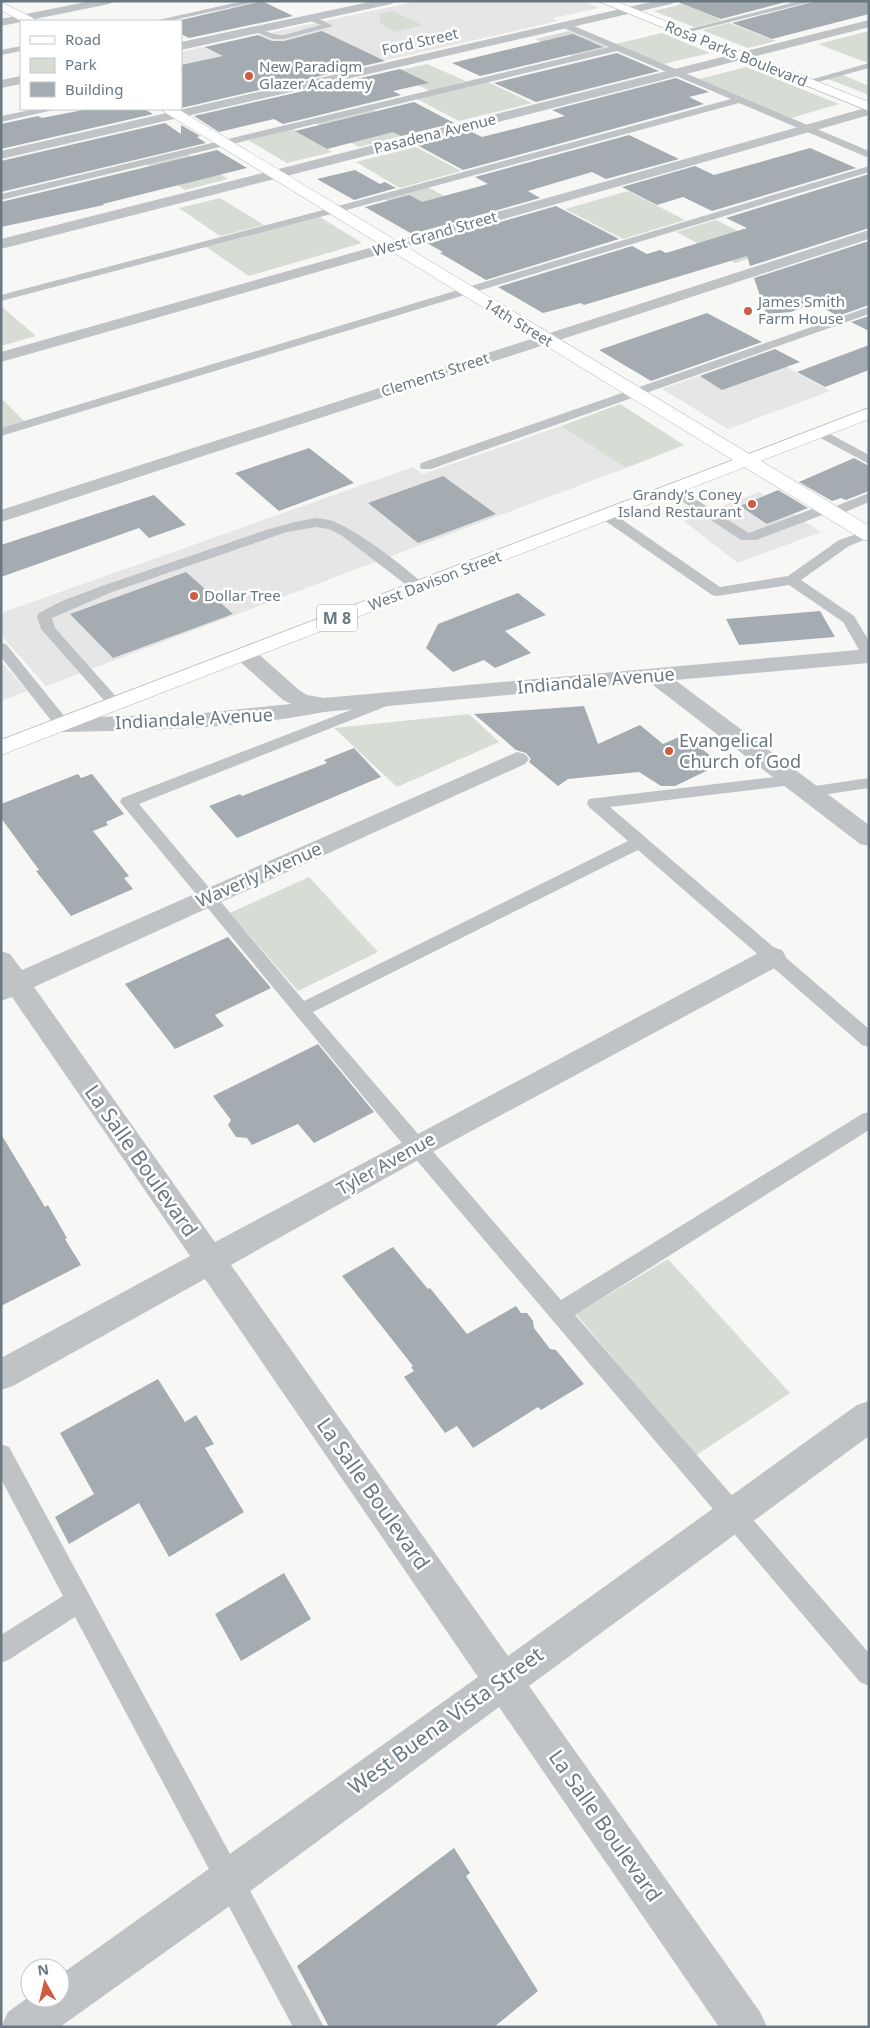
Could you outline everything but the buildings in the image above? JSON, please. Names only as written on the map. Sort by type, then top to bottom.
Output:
[{"type":"main road","name":"Rosa Parks Boulevard","points":[[604,1],[869,107]]},
{"type":"main road","points":[[1,5],[26,20]]},
{"type":"main road","name":"14th Street","points":[[173,112],[868,535]]},
{"type":"main road","name":"West Davison Street","points":[[1,748],[868,414]]},
{"type":"street","points":[[26,20],[109,1]]},
{"type":"street","points":[[182,46],[391,1]]},
{"type":"street","name":"Ford Street","points":[[182,110],[671,1]]},
{"type":"street","points":[[1,23],[20,21]]},
{"type":"street","name":"Pasadena Avenue","points":[[1,244],[744,57],[754,52],[869,23]]},
{"type":"street","points":[[1,84],[20,80]]},
{"type":"street","name":"Ford Street","points":[[1,156],[173,112]]},
{"type":"street","name":"West Grand Street","points":[[1,357],[869,112]]},
{"type":"street","name":"Clements Street","points":[[1,516],[869,234]]},
{"type":"street","name":"Indiandale Avenue","points":[[245,654],[291,695],[300,700],[324,706]]},
{"type":"street","name":"Indiandale Avenue","points":[[63,724],[177,722],[286,714],[324,706],[392,699],[869,656]]},
{"type":"street","points":[[655,676],[869,838]]},
{"type":"street","name":"Waverly Avenue","points":[[7,978],[207,898],[517,759]]},
{"type":"street","name":"Tyler Avenue","points":[[1,1375],[417,1147],[773,957]]},
{"type":"street","name":"La Salle Boulevard","points":[[7,978],[211,1261],[745,2027]]},
{"type":"street","name":"West Buena Vista Street","points":[[23,2027],[230,1880],[869,1416]]},
{"type":"lane","points":[[163,20],[256,1]]},
{"type":"lane","points":[[681,32],[810,1]]},
{"type":"lane","points":[[255,30],[276,38],[329,26],[311,18]]},
{"type":"lane","points":[[564,25],[869,155]]},
{"type":"lane","points":[[1,196],[617,48]]},
{"type":"lane","points":[[1,53],[20,49]]},
{"type":"lane","points":[[807,82],[869,65]]},
{"type":"lane","points":[[1,298],[335,210],[738,100]]},
{"type":"lane","points":[[1,119],[42,110]]},
{"type":"lane","points":[[1,432],[869,169]]},
{"type":"lane","points":[[426,466],[869,310]]},
{"type":"lane","points":[[819,432],[869,460]]},
{"type":"lane","points":[[673,489],[746,537],[751,537],[869,497]]},
{"type":"lane","points":[[606,515],[717,592],[792,580],[844,543],[868,535]]},
{"type":"lane","points":[[115,704],[48,629],[44,616],[60,607],[150,573],[276,532],[304,524],[324,522],[336,528],[418,587]]},
{"type":"lane","points":[[792,580],[849,619],[869,656]]},
{"type":"lane","points":[[1,647],[63,724]]},
{"type":"lane","points":[[392,699],[128,802],[417,1147],[869,1673]]},
{"type":"lane","points":[[869,783],[800,786],[594,803],[869,1040]]},
{"type":"lane","points":[[301,1010],[640,842]]},
{"type":"lane","points":[[559,1313],[869,1120]]},
{"type":"lane","points":[[1,1455],[308,2027]]},
{"type":"lane","points":[[1,1650],[79,1600]]},
{"type":"shaded area","name":"New Paradigm Glazer Academy","points":[[418,1],[583,1],[599,8],[553,18],[558,21],[189,105],[182,102],[182,52]]},
{"type":"shaded area","points":[[762,353],[830,391],[728,429],[662,389]]},
{"type":"shaded area","points":[[561,426],[626,468],[46,686],[1,635],[1,613],[413,467],[423,474]]},
{"type":"shaded area","points":[[759,492],[821,532],[738,563],[684,521]]},
{"type":"shaded area","points":[[1,661],[27,691],[1,701]]},
{"type":"green space","points":[[682,4],[722,20],[694,27],[654,11]]},
{"type":"green space","points":[[393,11],[422,25],[395,32],[380,23],[379,14]]},
{"type":"green space","points":[[729,23],[776,41],[748,48],[702,30]]},
{"type":"green space","points":[[569,31],[608,47],[573,56],[535,39]]},
{"type":"green space","points":[[869,31],[868,63],[818,44]]},
{"type":"green space","points":[[662,33],[710,53],[663,64],[616,44]]},
{"type":"green space","points":[[427,64],[466,81],[430,91],[392,72]]},
{"type":"green space","points":[[746,67],[839,104],[791,118],[699,79]]},
{"type":"green space","points":[[843,75],[869,86],[869,95],[828,79]]},
{"type":"green space","points":[[486,81],[532,103],[459,121],[415,98]]},
{"type":"green space","points":[[371,109],[416,132],[359,147],[315,123]]},
{"type":"green space","points":[[293,129],[332,152],[287,163],[248,140]]},
{"type":"green space","points":[[416,147],[461,171],[400,188],[356,162]]},
{"type":"green space","points":[[186,153],[228,179],[185,190],[144,163]]},
{"type":"green space","points":[[428,187],[475,213],[428,226],[384,199]]},
{"type":"green space","points":[[628,191],[685,220],[623,239],[565,209]]},
{"type":"green space","points":[[220,198],[264,225],[220,236],[179,208]]},
{"type":"green space","points":[[320,217],[362,243],[249,276],[206,247]]},
{"type":"green space","points":[[716,220],[775,250],[735,263],[676,232]]},
{"type":"green space","points":[[1,306],[36,336],[1,346]]},
{"type":"green space","points":[[1,398],[24,421],[1,428]]},
{"type":"green space","points":[[620,404],[684,445],[626,468],[561,426]]},
{"type":"green space","points":[[469,714],[499,742],[397,787],[334,728]]},
{"type":"green space","points":[[309,877],[378,952],[298,991],[230,913]]},
{"type":"green space","points":[[668,1259],[790,1393],[695,1456],[576,1314]]},
{"type":"place","name":"New Paradigm Glazer Academy","points":[[249,76]]},
{"type":"place","name":"James Smith Farm House","points":[[748,311]]},
{"type":"place","name":"Grandy's Coney Island Restaurant","points":[[752,504]]},
{"type":"place","name":"Dollar Tree","points":[[194,596]]},
{"type":"place","name":"Evangelical Church of God","points":[[669,751]]}]
